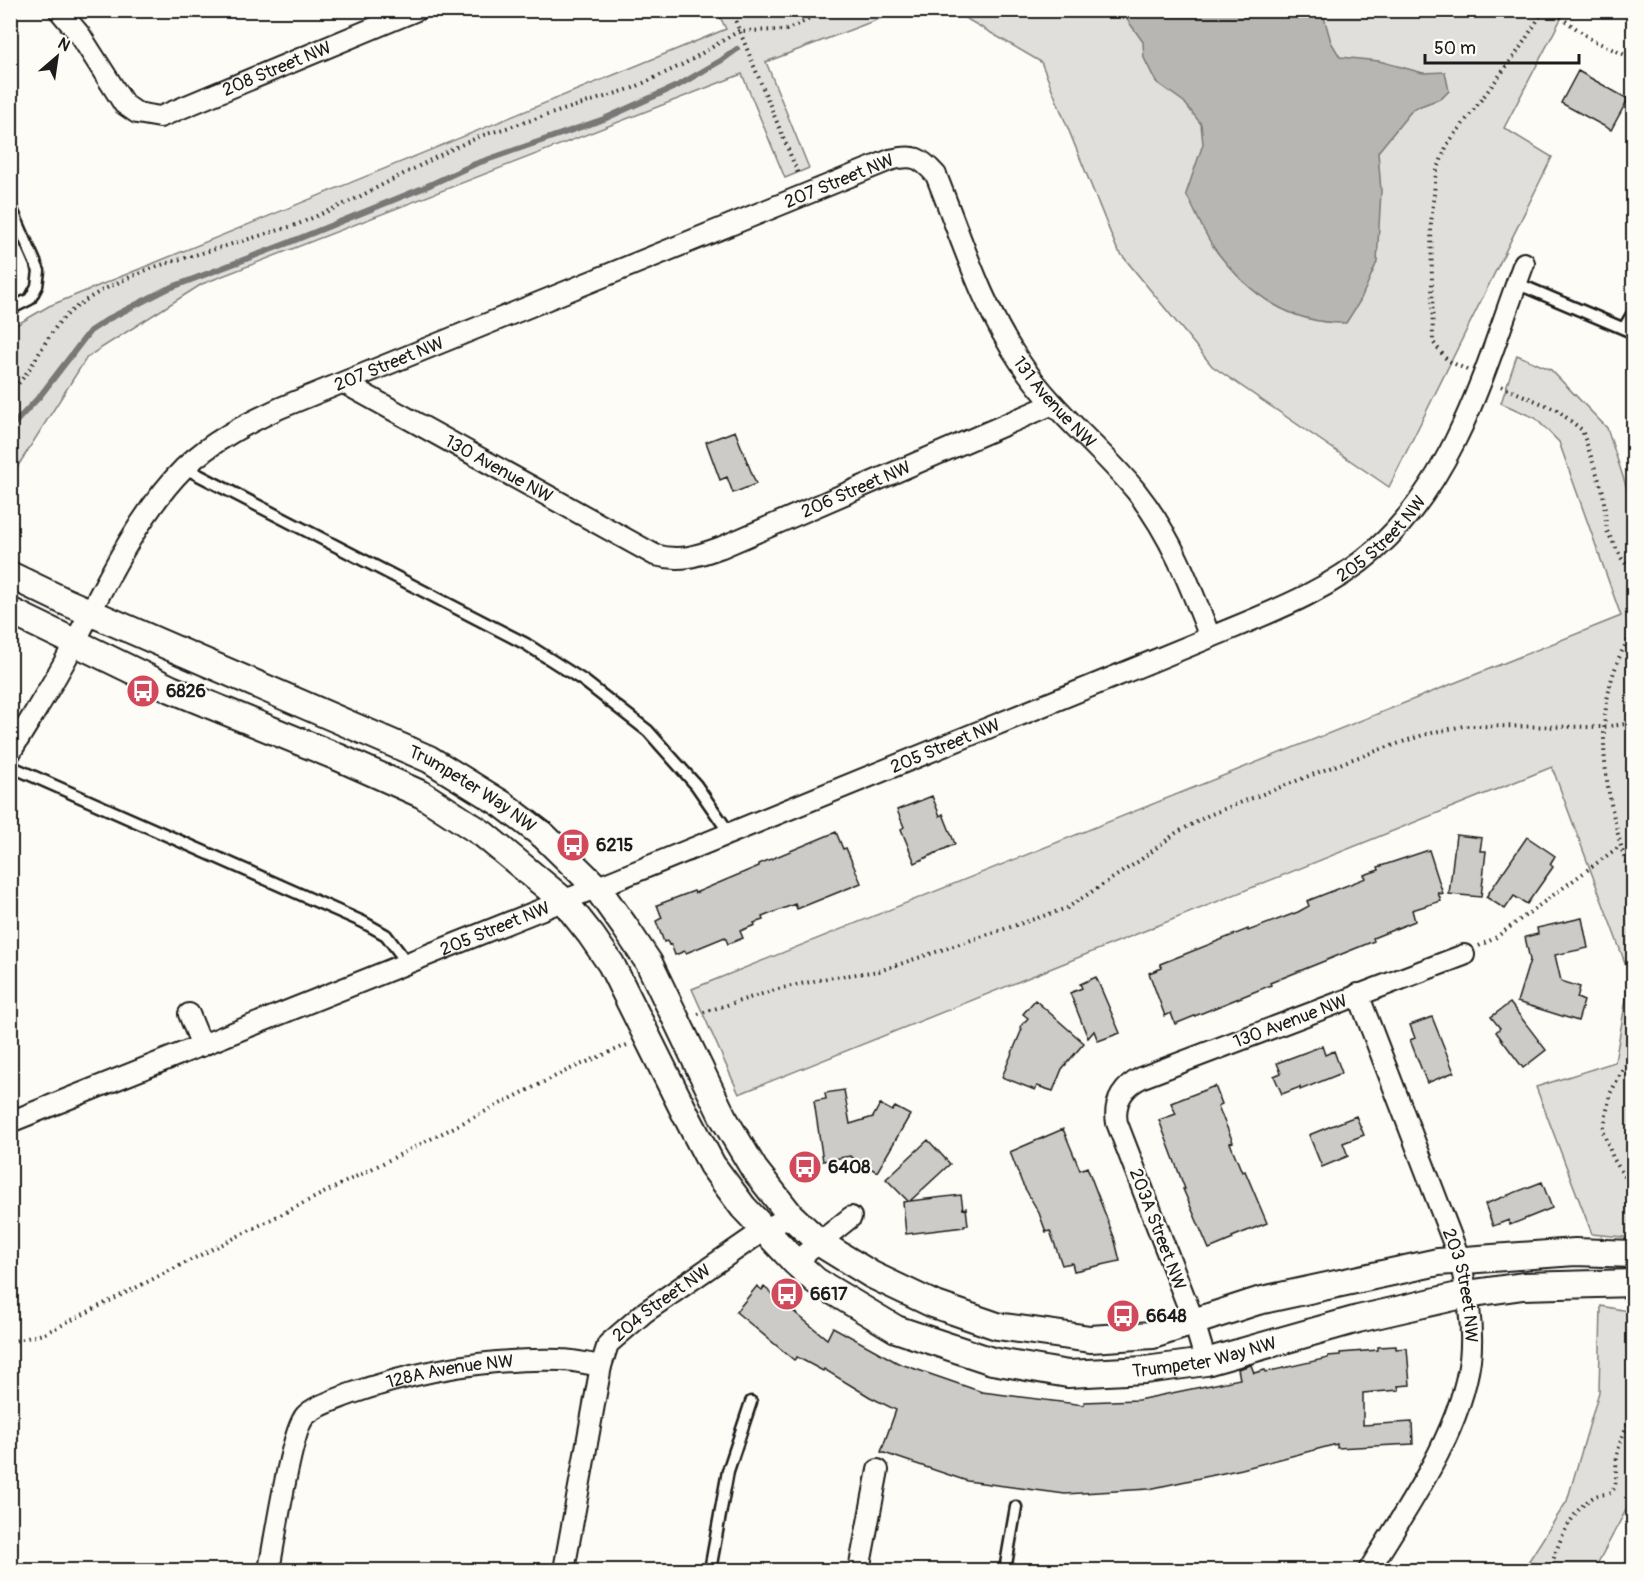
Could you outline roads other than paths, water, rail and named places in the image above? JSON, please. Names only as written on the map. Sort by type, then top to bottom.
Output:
[{"type":"street","name":"208 Street NW","points":[[59,10],[80,35],[124,104],[137,113],[160,117],[417,10]]},
{"type":"street","name":"207 Street NW","points":[[10,753],[75,644],[90,612],[144,519],[164,489],[214,443],[280,408],[890,160],[914,157]]},
{"type":"street","name":"131 Avenue NW","points":[[914,157],[924,162],[936,175],[994,318],[1007,342],[1035,384],[1117,470],[1150,512],[1178,556],[1210,637]]},
{"type":"street","name":"205 Street NW","points":[[10,1122],[730,834],[1302,599],[1325,587],[1349,571],[1397,529],[1435,479],[1452,447],[1481,377],[1524,263]]},
{"type":"street","name":"130 Avenue NW","points":[[344,383],[655,555]]},
{"type":"street","name":"206 Street NW","points":[[655,555],[669,559],[685,559],[722,547],[1053,404]]},
{"type":"street","name":"Trumpeter Way NW","points":[[10,575],[437,764],[502,804],[544,836],[597,888],[649,963],[723,1117],[754,1169],[791,1216],[820,1243],[872,1275],[933,1304],[997,1326],[1090,1340],[1153,1335],[1258,1301],[1460,1260],[1575,1252],[1634,1254]]},
{"type":"street","name":"Trumpeter Way NW","points":[[10,611],[171,689],[340,758],[423,795],[483,834],[564,901],[591,935],[611,964],[712,1165],[742,1207],[816,1281],[896,1329],[992,1361],[1068,1374],[1145,1370],[1206,1362],[1359,1319],[1467,1294],[1522,1286],[1634,1283]]},
{"type":"street","name":"130 Avenue NW","points":[[1120,1096],[1133,1082],[1143,1077],[1464,955]]},
{"type":"street","name":"203 Street NW","points":[[1358,994],[1460,1260],[1471,1331],[1470,1361],[1452,1424],[1431,1469],[1369,1570]]},
{"type":"street","points":[[189,1014],[202,1046]]},
{"type":"street","name":"203A Street NW","points":[[1120,1096],[1116,1105],[1117,1123],[1194,1322],[1206,1362]]},
{"type":"street","name":"204 Street NW","points":[[564,1570],[601,1366],[608,1344],[645,1312],[764,1230],[791,1216]]},
{"type":"street","points":[[795,1262],[851,1217]]},
{"type":"street","name":"128A Avenue NW","points":[[269,1570],[293,1448],[305,1416],[325,1404],[361,1391],[458,1366],[562,1360],[601,1366]]},
{"type":"street","points":[[860,1570],[878,1470]]},
{"type":"lane","points":[[10,205],[39,271],[37,286],[30,299],[10,309]]},
{"type":"lane","points":[[1516,283],[1629,331],[1634,311]]},
{"type":"lane","points":[[185,468],[526,644],[584,681],[648,731],[696,785],[730,834]]},
{"type":"lane","points":[[10,766],[363,922],[386,935],[408,964]]},
{"type":"lane","points":[[711,1570],[728,1471],[751,1402]]},
{"type":"lane","points":[[1005,1570],[1016,1507]]},
{"type":"waterway","points":[[10,428],[40,396],[90,331],[110,318],[167,289],[288,243],[423,188],[475,164],[604,119],[679,85],[737,49]]},
{"type":"place","name":"6826","points":[[143,691]]},
{"type":"place","name":"6215","points":[[573,845]]},
{"type":"place","name":"6408","points":[[805,1167]]},
{"type":"place","name":"6617","points":[[787,1294]]},
{"type":"place","name":"6648","points":[[1123,1316]]}]
